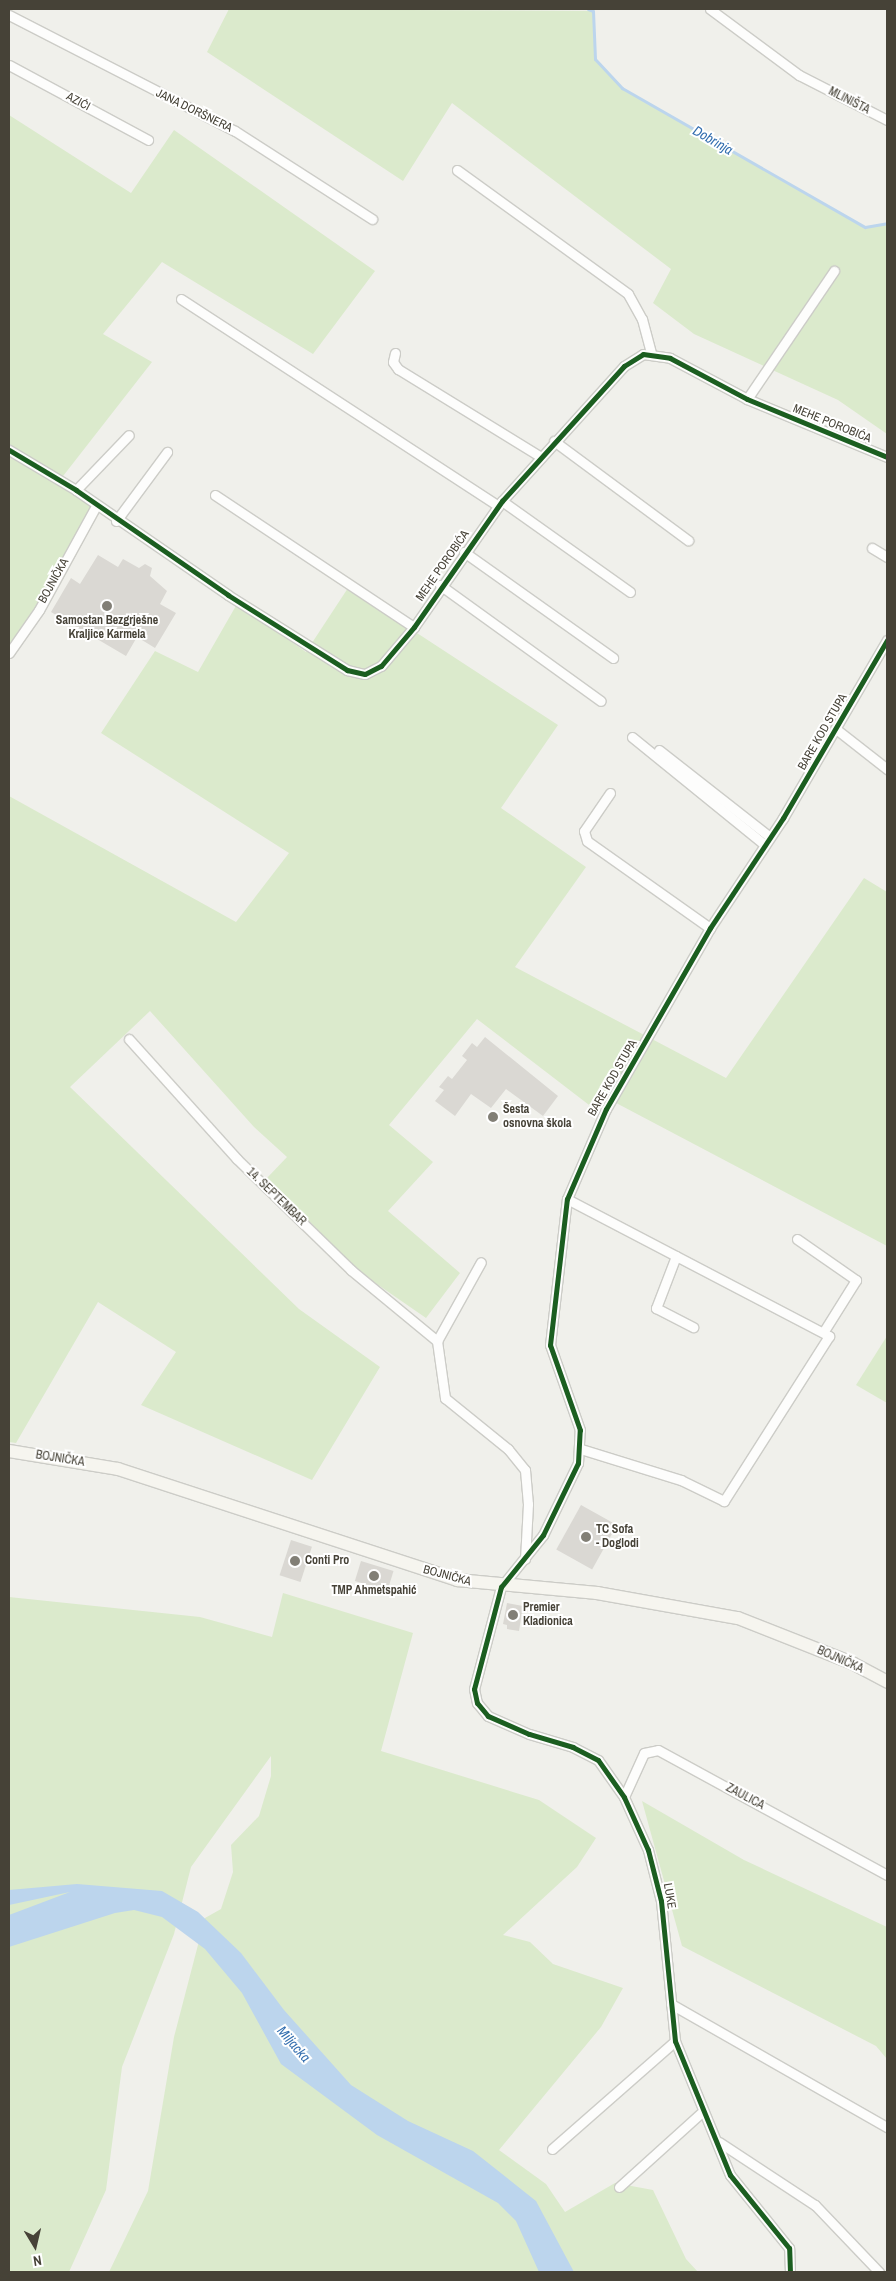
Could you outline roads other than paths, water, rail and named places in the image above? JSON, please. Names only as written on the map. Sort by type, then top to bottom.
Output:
[{"type":"main road","name":"BOJNIČKA","points":[[9,1451],[118,1469],[448,1578],[501,1587],[597,1593],[738,1618],[852,1663],[887,1682]]},
{"type":"street","name":"MLINIŠTA","points":[[710,9],[810,81],[887,120]]},
{"type":"street","name":"JANA DORŠNERA","points":[[9,15],[235,130],[372,219]]},
{"type":"street","name":"AZIĆI","points":[[9,65],[148,140]]},
{"type":"street","points":[[457,170],[628,294],[642,319],[651,353]]},
{"type":"street","points":[[748,399],[834,270]]},
{"type":"street","points":[[181,298],[500,503],[630,592]]},
{"type":"street","points":[[395,353],[393,362],[398,369],[541,458]]},
{"type":"street","name":"MEHE POROBIĆA","points":[[9,450],[76,490],[116,521],[357,674],[373,672],[381,666],[414,626],[440,586],[500,503],[554,441],[624,366],[651,353],[670,358],[748,399],[887,457]]},
{"type":"street","points":[[76,490],[129,435]]},
{"type":"street","points":[[554,441],[688,540]]},
{"type":"street","points":[[116,521],[167,452]]},
{"type":"street","points":[[215,495],[414,626]]},
{"type":"street","name":"BOJNIČKA","points":[[9,653],[39,610],[96,506]]},
{"type":"street","points":[[872,548],[887,557]]},
{"type":"street","name":"MEHE POROBIĆA","points":[[464,552],[613,658]]},
{"type":"street","name":"MEHE POROBIĆA","points":[[440,586],[601,702]]},
{"type":"street","name":"BARE KOD STUPA","points":[[501,1587],[543,1534],[578,1463],[581,1449],[574,1408],[553,1362],[550,1345],[567,1199],[601,1118],[710,928],[767,841],[836,729],[887,640]]},
{"type":"street","points":[[836,729],[887,769]]},
{"type":"street","points":[[632,737],[767,841]]},
{"type":"street","points":[[659,750],[767,841]]},
{"type":"street","points":[[610,793],[584,831],[587,842],[710,928]]},
{"type":"street","name":"14. SEPTEMBAR","points":[[129,1039],[237,1159],[351,1270],[437,1341]]},
{"type":"street","points":[[567,1199],[824,1331],[829,1336],[724,1501],[681,1480],[581,1449]]},
{"type":"street","points":[[796,1239],[856,1280],[824,1331]]},
{"type":"street","points":[[676,1256],[656,1308],[693,1327]]},
{"type":"street","points":[[481,1262],[437,1341],[445,1398],[508,1449],[525,1470],[528,1504],[525,1559]]},
{"type":"street","name":"LUKE","points":[[501,1587],[474,1689],[477,1703],[488,1716],[508,1725],[562,1742],[598,1760],[624,1797],[642,1833],[661,1901],[675,2041],[703,2111],[719,2142],[736,2187],[789,2248],[790,2272]]},
{"type":"street","name":"ZAULICA","points":[[624,1797],[644,1752],[658,1750],[887,1875]]},
{"type":"street","points":[[671,2004],[887,2127]]},
{"type":"street","points":[[552,2149],[675,2041]]},
{"type":"street","points":[[619,2187],[703,2111]]},
{"type":"street","name":"LUKE","points":[[719,2142],[815,2206],[880,2272]]},
{"type":"water","name":"Miljacka","points":[[77,1884],[162,1891],[198,1912],[241,1953],[284,2010],[351,2085],[408,2121],[473,2151],[536,2201],[574,2272],[539,2272],[516,2221],[498,2203],[377,2135],[281,2064],[242,1993],[205,1949],[162,1917],[134,1910],[115,1913],[9,1947],[9,1915],[70,1892],[9,1905],[9,1890]]},
{"type":"waterway","name":"Dobrinja","points":[[588,9],[593,11],[595,59],[622,88],[865,227],[887,223]]},
{"type":"place","name":"Samostan Bezgrješne Kraljice Karmela","points":[[107,606]]},
{"type":"place","name":"Šesta osnovna škola","points":[[493,1117]]},
{"type":"place","name":"TC Sofa - Doglodi","points":[[586,1537]]},
{"type":"place","name":"Conti Pro","points":[[295,1561]]},
{"type":"place","name":"TMP Ahmetspahić","points":[[374,1576]]},
{"type":"place","name":"Premier Kladionica","points":[[513,1615]]}]
